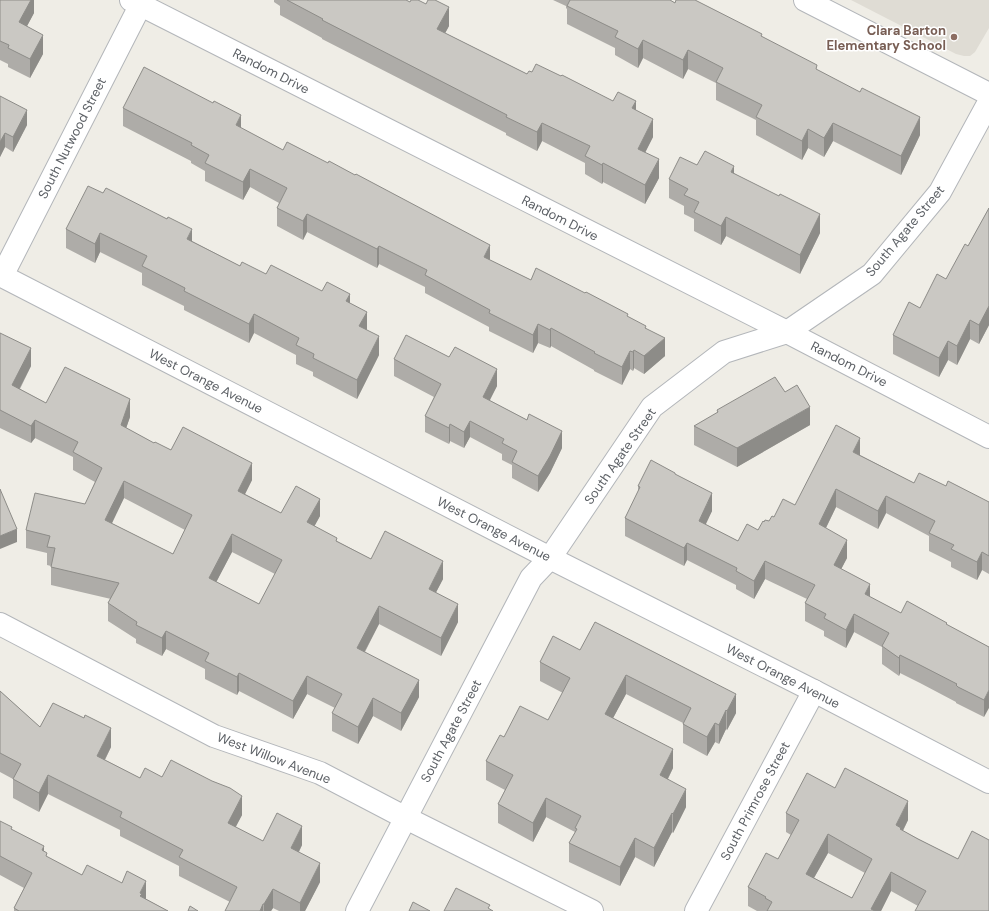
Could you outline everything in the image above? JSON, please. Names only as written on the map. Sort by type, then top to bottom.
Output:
[{"type":"street","points":[[804,0],[989,94]]},
{"type":"street","name":"South Nutwood Street","points":[[1,275],[138,2]]},
{"type":"street","name":"Random Drive","points":[[138,2],[787,332],[989,437]]},
{"type":"street","name":"South Agate Street","points":[[357,911],[531,578],[550,558],[652,407],[724,352],[787,332],[872,274],[940,192],[989,102]]},
{"type":"street","name":"West Orange Avenue","points":[[1,275],[989,782]]},
{"type":"street","name":"West Willow Avenue","points":[[0,624],[214,736],[320,774],[592,911]]},
{"type":"street","name":"South Primrose Street","points":[[696,911],[814,691]]},
{"type":"shaded area","name":"Clara Barton Elementary School","points":[[851,0],[989,0],[989,28],[975,52],[970,56],[964,56],[956,54]]},
{"type":"building","points":[[0,0],[31,0],[19,22],[43,35],[30,59],[8,48],[9,45],[0,41]]},
{"type":"building","points":[[287,0],[406,0],[410,2],[411,0],[418,0],[426,4],[428,0],[435,0],[449,7],[437,29],[527,74],[529,71],[532,72],[536,64],[561,76],[562,75],[613,101],[618,92],[636,101],[632,108],[653,119],[638,149],[659,159],[645,185],[603,163],[602,165],[585,156],[590,146],[542,123],[537,132],[506,117],[507,115],[322,20],[323,19]]},
{"type":"building","points":[[570,0],[670,0],[675,3],[676,0],[695,0],[762,34],[761,36],[817,65],[816,69],[860,92],[862,88],[920,117],[901,156],[833,123],[824,138],[808,129],[802,141],[756,117],[762,105],[716,82],[723,68],[688,50],[683,60],[643,40],[638,49],[615,37],[618,31],[567,6]]},
{"type":"building","points":[[144,67],[213,103],[214,101],[241,115],[236,125],[283,150],[287,142],[328,163],[329,161],[490,245],[484,257],[531,280],[536,268],[628,314],[627,316],[646,326],[645,328],[665,338],[644,356],[634,350],[633,352],[630,351],[622,367],[594,353],[595,352],[551,328],[550,330],[538,324],[533,335],[489,313],[490,310],[425,275],[427,270],[379,246],[377,249],[307,214],[303,221],[277,208],[287,188],[250,169],[243,182],[205,163],[209,155],[191,145],[192,143],[123,108]]},
{"type":"building","points":[[0,96],[27,110],[13,137],[5,133],[0,142]]},
{"type":"building","points":[[705,151],[734,166],[731,172],[779,196],[780,194],[820,214],[800,255],[726,217],[721,226],[694,212],[699,202],[684,195],[688,189],[669,179],[680,157],[697,165]]},
{"type":"building","points":[[88,186],[103,193],[106,188],[167,219],[168,217],[192,229],[187,239],[240,266],[242,262],[266,274],[271,265],[322,291],[327,282],[350,294],[346,301],[367,312],[359,326],[379,336],[357,380],[313,358],[314,354],[296,345],[299,338],[254,314],[249,324],[184,291],[185,288],[142,266],[147,256],[100,233],[95,244],[66,229]]},
{"type":"building","points":[[989,208],[989,306],[979,325],[970,320],[957,346],[948,341],[939,358],[893,335],[909,302],[920,308],[937,274],[946,279],[965,244],[968,246]]},
{"type":"building","points":[[0,333],[31,348],[12,385],[46,403],[65,367],[130,399],[121,425],[154,443],[155,442],[171,450],[183,427],[252,463],[238,491],[281,513],[296,486],[320,499],[307,522],[337,538],[336,541],[371,559],[385,531],[443,561],[429,589],[458,604],[441,638],[379,606],[357,648],[419,680],[401,713],[373,698],[358,727],[332,713],[342,694],[307,676],[293,701],[239,673],[237,677],[205,661],[209,653],[166,631],[162,638],[136,625],[137,622],[108,603],[119,583],[51,567],[55,548],[47,547],[50,536],[26,530],[35,493],[85,504],[102,468],[73,452],[78,442],[35,420],[31,426],[0,410]],"holes":[[[124,481],[192,515],[173,554],[105,520]],[[232,534],[282,560],[259,604],[209,578]]]},
{"type":"building","points":[[406,335],[449,357],[455,347],[497,369],[483,397],[527,420],[529,414],[562,431],[538,476],[512,462],[517,451],[502,443],[504,439],[470,421],[464,432],[450,424],[449,428],[425,416],[441,384],[394,359]]},
{"type":"building","points":[[775,377],[785,392],[797,385],[810,407],[737,448],[694,426],[718,412],[717,410]]},
{"type":"building","points":[[836,425],[860,438],[853,452],[914,483],[919,473],[946,486],[948,481],[989,502],[989,556],[982,552],[977,562],[951,549],[954,545],[929,533],[935,521],[886,496],[878,511],[836,489],[819,524],[847,540],[834,565],[870,584],[865,594],[901,613],[907,601],[989,647],[989,690],[984,700],[958,687],[956,685],[957,684],[900,655],[899,658],[882,646],[889,633],[854,614],[846,630],[824,618],[826,614],[805,603],[815,585],[765,561],[754,581],[736,571],[737,568],[687,543],[684,548],[625,518],[640,487],[638,486],[651,460],[712,493],[699,521],[738,541],[747,524],[758,530],[763,521],[769,521],[772,516],[774,517],[783,499],[795,505]]},
{"type":"building","points":[[0,489],[17,529],[0,536]]},
{"type":"building","points":[[595,622],[736,694],[719,725],[715,723],[707,737],[683,724],[691,708],[626,675],[605,714],[673,749],[660,775],[686,789],[654,848],[635,838],[620,867],[569,843],[577,829],[575,828],[581,816],[546,798],[533,823],[498,804],[513,775],[486,761],[500,735],[504,737],[520,706],[548,720],[570,678],[540,662],[553,636],[580,650]]},
{"type":"building","points":[[0,691],[40,727],[53,703],[84,718],[85,715],[111,728],[97,756],[140,778],[145,768],[162,777],[171,760],[212,781],[230,788],[242,796],[228,823],[263,841],[277,813],[302,826],[291,848],[320,863],[300,903],[273,889],[260,911],[225,911],[237,887],[179,857],[183,850],[120,817],[122,812],[48,775],[39,793],[13,779],[21,764],[0,753]]},
{"type":"building","points":[[845,768],[908,801],[896,825],[901,828],[900,829],[918,839],[958,859],[972,831],[989,840],[989,911],[915,911],[926,891],[891,872],[871,909],[875,911],[767,911],[772,902],[748,887],[766,853],[778,859],[799,820],[786,813],[807,773],[835,788]],"holes":[[[828,834],[872,859],[852,898],[806,874]]]},
{"type":"building","points":[[0,821],[12,827],[11,829],[44,846],[42,850],[47,853],[46,856],[82,875],[87,865],[122,883],[127,871],[146,881],[140,896],[168,911],[19,911],[14,908],[32,873],[0,856]]},
{"type":"building","points":[[456,888],[490,905],[488,908],[493,911],[444,911]]},
{"type":"building","points":[[413,902],[430,911],[409,911]]},
{"type":"building","points":[[190,906],[198,911],[188,911]]},
{"type":"place","name":"Clara Barton Elementary School","points":[[954,37]]}]
